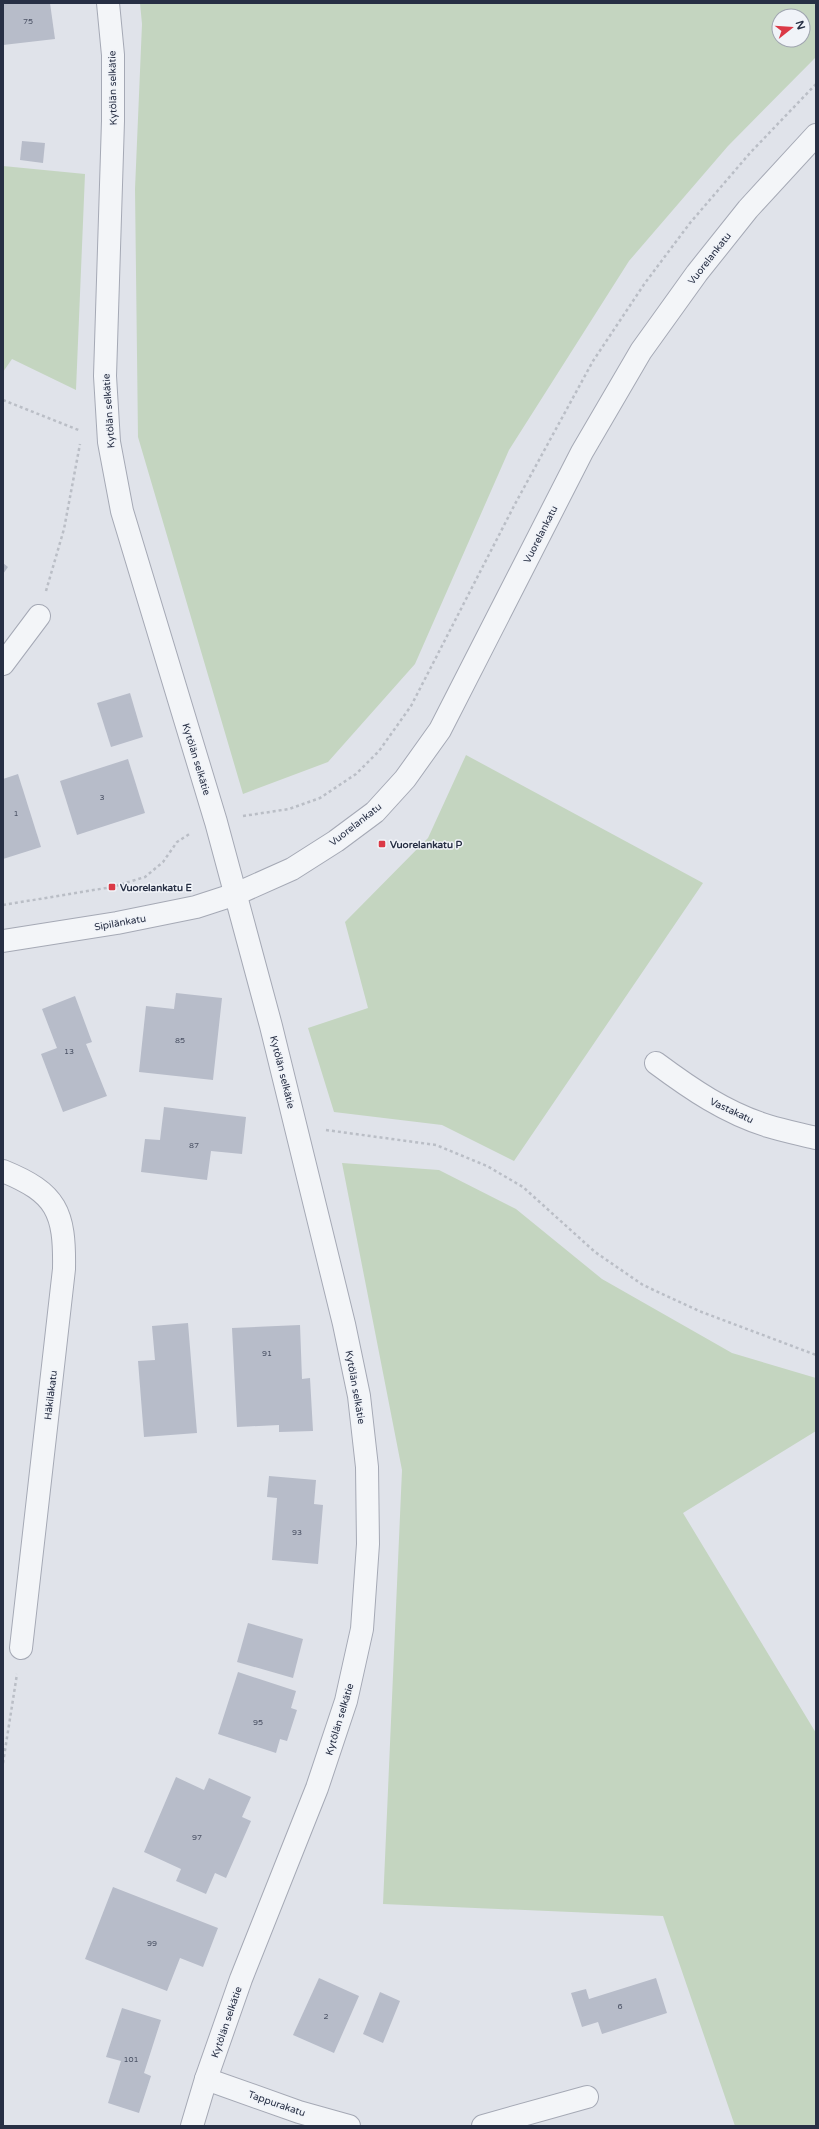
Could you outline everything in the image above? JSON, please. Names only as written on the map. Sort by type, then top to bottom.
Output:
[{"type":"street","name":"Kytölän selkätie","points":[[108,3],[113,55],[113,121],[105,376],[109,442],[122,511],[216,822],[297,1130],[344,1324],[359,1396],[368,1467],[368,1544],[362,1629],[346,1701],[317,1788],[241,1979],[206,2079],[192,2126]]},
{"type":"street","name":"Vuorelankatu","points":[[236,894],[292,869],[336,841],[375,812],[405,779],[440,730],[582,452],[641,351],[697,273],[748,209],[816,135]]},
{"type":"street","points":[[3,664],[38,616]]},
{"type":"street","name":"Sipilänkatu","points":[[3,941],[124,922],[196,907],[236,894]]},
{"type":"street","name":"Vastakatu","points":[[656,1063],[695,1092],[733,1112],[768,1126],[816,1138]]},
{"type":"street","name":"Häkiläkatu","points":[[3,1171],[24,1179],[47,1195],[59,1214],[64,1238],[64,1269],[20,1648]]},
{"type":"street","name":"Tappurakatu","points":[[206,2079],[300,2112],[349,2126]]},
{"type":"street","points":[[483,2126],[587,2097]]},
{"type":"path","points":[[3,905],[112,887],[145,877],[163,862],[177,842],[198,829],[216,822],[256,813],[289,809],[320,798],[356,774],[379,751],[411,706],[515,504],[592,361],[645,283],[690,223],[750,153],[816,84]]},
{"type":"path","points":[[3,400],[82,431],[64,530],[38,616]]},
{"type":"path","points":[[297,1130],[318,1129],[436,1145],[487,1166],[523,1187],[595,1252],[643,1285],[700,1310],[816,1355]]},
{"type":"path","points":[[3,1763],[20,1648]]},
{"type":"green space","points":[[140,3],[816,3],[816,57],[728,146],[629,261],[509,450],[415,664],[328,762],[243,794],[138,437],[135,189],[142,24]]},
{"type":"green space","points":[[3,166],[85,174],[76,390],[12,359],[3,372]]},
{"type":"green space","points":[[466,755],[703,883],[514,1161],[442,1125],[334,1112],[308,1028],[368,1008],[345,922],[428,838]]},
{"type":"green space","points":[[342,1163],[439,1170],[516,1209],[602,1279],[732,1353],[816,1378],[816,1431],[683,1513],[816,1733],[816,2126],[735,2126],[663,1916],[383,1904],[402,1470]]},
{"type":"building","points":[[3,3],[50,3],[55,39],[3,45]]},
{"type":"building","points":[[22,141],[45,143],[43,163],[20,160]]},
{"type":"building","points":[[3,563],[8,567],[3,574]]},
{"type":"building","points":[[130,693],[143,737],[111,747],[97,703]]},
{"type":"building","points":[[128,759],[145,813],[77,835],[60,781]]},
{"type":"building","points":[[18,774],[41,847],[3,859],[3,779]]},
{"type":"building","points":[[176,993],[222,998],[213,1080],[139,1072],[146,1006],[174,1009]]},
{"type":"building","points":[[75,996],[92,1042],[86,1044],[107,1096],[63,1112],[41,1054],[57,1048],[42,1009]]},
{"type":"building","points":[[164,1107],[246,1117],[242,1154],[211,1151],[207,1180],[141,1172],[145,1139],[160,1140]]},
{"type":"building","points":[[188,1323],[197,1433],[144,1437],[138,1361],[155,1360],[152,1326]]},
{"type":"building","points":[[300,1325],[302,1379],[310,1378],[313,1431],[279,1432],[279,1425],[237,1427],[232,1328]]},
{"type":"building","points":[[269,1476],[316,1480],[314,1504],[323,1505],[318,1564],[272,1560],[277,1498],[267,1497]]},
{"type":"building","points":[[248,1623],[303,1639],[293,1678],[237,1662]]},
{"type":"building","points":[[238,1672],[296,1691],[291,1708],[297,1710],[287,1741],[280,1739],[276,1753],[218,1734]]},
{"type":"building","points":[[176,1777],[204,1790],[209,1778],[251,1797],[242,1817],[251,1821],[226,1878],[215,1873],[206,1894],[176,1881],[181,1869],[144,1852]]},
{"type":"building","points":[[113,1887],[218,1928],[203,1967],[180,1958],[167,1991],[85,1959]]},
{"type":"building","points":[[319,1978],[359,1996],[334,2053],[293,2035]]},
{"type":"building","points":[[656,1978],[667,2013],[602,2034],[598,2022],[582,2027],[571,1993],[586,1989],[589,1999]]},
{"type":"building","points":[[380,1992],[400,2001],[383,2043],[363,2034]]},
{"type":"building","points":[[122,2008],[161,2020],[144,2073],[151,2076],[139,2113],[108,2103],[121,2061],[106,2057]]},
{"type":"place","name":"Vuorelankatu P","points":[[382,844]]},
{"type":"place","name":"Vuorelankatu E","points":[[112,887]]}]
